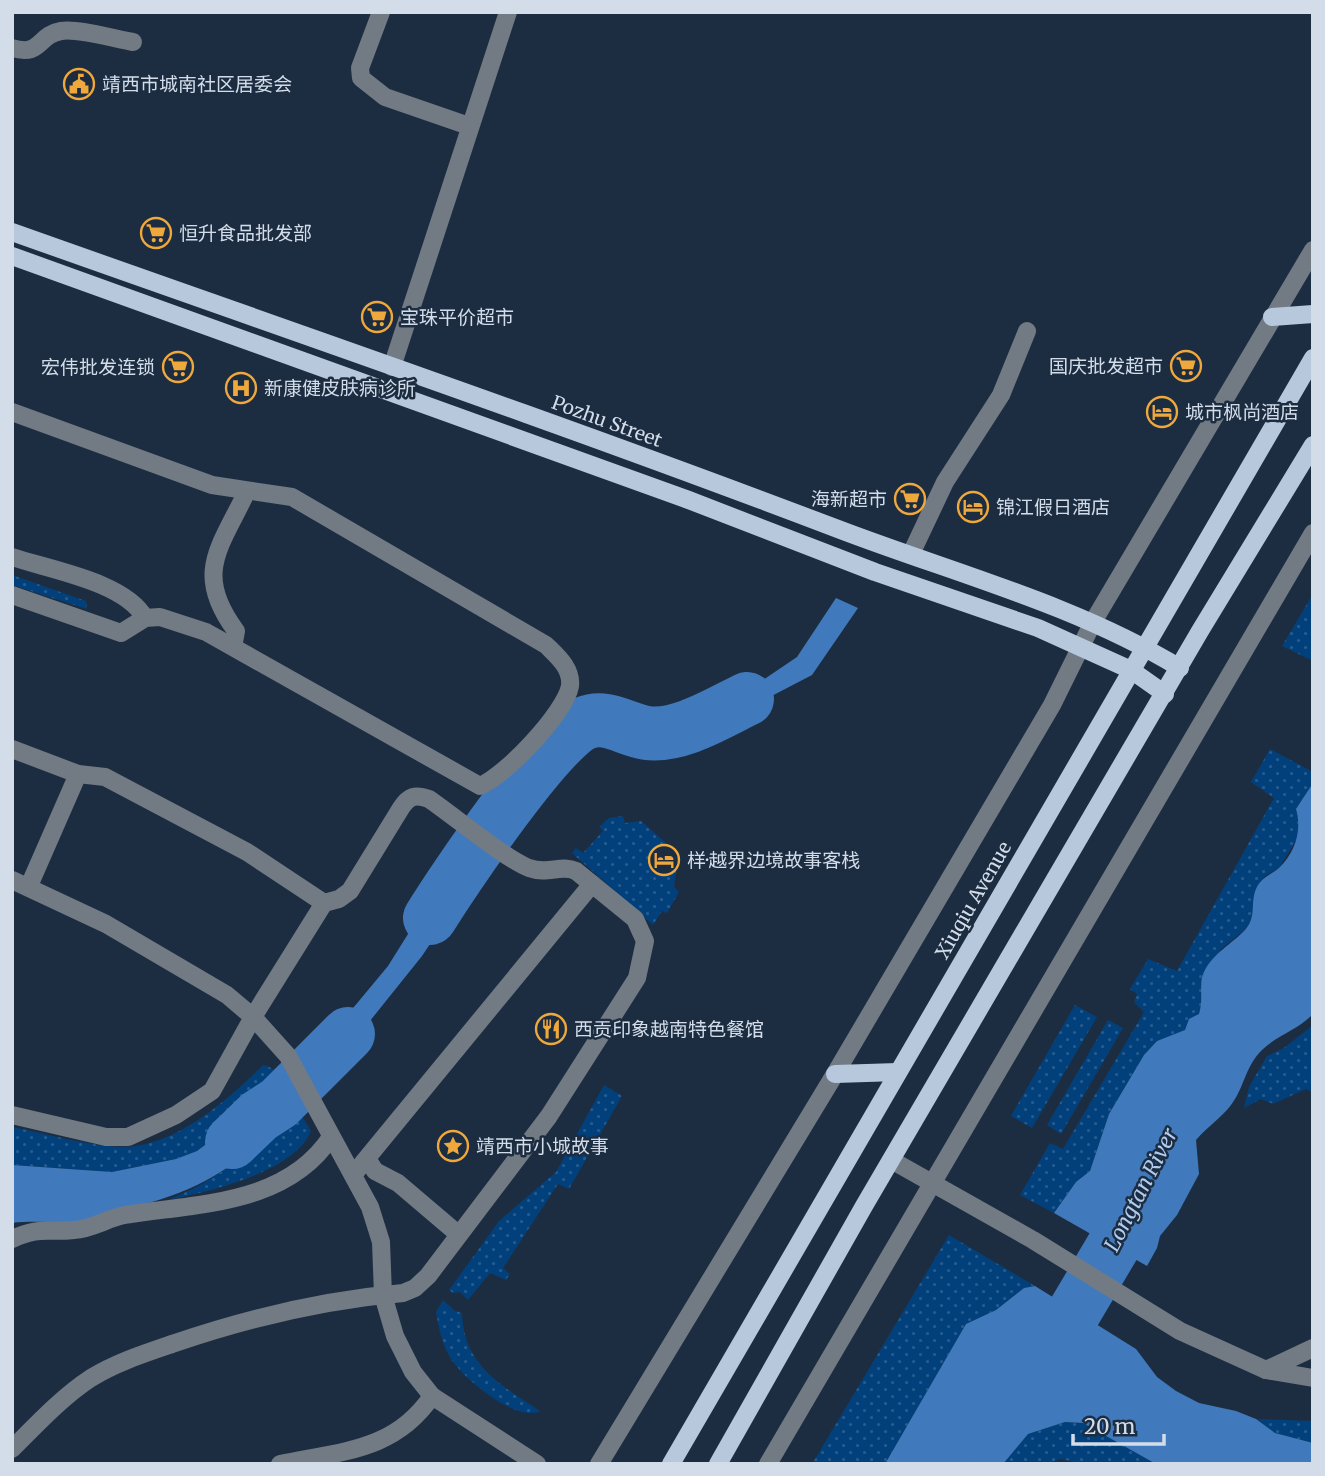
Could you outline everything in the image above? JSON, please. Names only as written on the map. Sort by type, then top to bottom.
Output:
[{"type":"main road","name":"Pozhu Street","points":[[12,232],[911,554],[1093,622],[1144,646],[1180,668]]},
{"type":"main road","points":[[12,256],[646,485],[875,572],[1038,628],[1131,670],[1165,694]]},
{"type":"main road","points":[[1272,317],[1313,314]]},
{"type":"main road","name":"Xiuqiu Avenue","points":[[671,1464],[1313,358]]},
{"type":"main road","points":[[718,1464],[1180,668],[1313,445]]},
{"type":"main road","points":[[835,1074],[898,1072]]},
{"type":"street","points":[[382,12],[360,68],[362,78],[385,96],[469,126]]},
{"type":"street","points":[[392,367],[508,12]]},
{"type":"street","points":[[12,48],[25,51],[36,49],[47,38],[62,31],[133,42]]},
{"type":"street","points":[[599,1464],[835,1074],[1052,705],[1093,622],[1313,250]]},
{"type":"street","points":[[911,554],[945,482],[1001,395],[1027,331]]},
{"type":"street","points":[[12,412],[212,485],[292,497],[546,645],[568,670],[570,685],[561,707],[527,746],[501,773],[480,786],[233,647],[194,628],[160,617],[145,618],[121,633],[12,595]]},
{"type":"street","points":[[233,647],[236,631],[216,600],[212,586],[212,568],[247,491]]},
{"type":"street","points":[[768,1464],[1313,533]]},
{"type":"street","points":[[12,557],[113,590],[137,605],[145,618]]},
{"type":"street","points":[[12,749],[78,774],[105,777],[247,852],[324,903],[339,900],[350,891],[408,798],[417,794],[429,799],[524,866],[548,873],[568,867],[635,919],[645,941],[637,978],[549,1116],[428,1276],[415,1288],[232,1324],[126,1360],[92,1378],[72,1393],[12,1449]]},
{"type":"street","points":[[78,774],[20,883],[106,924],[227,995],[253,1017],[288,1056],[370,1207],[381,1242],[383,1295],[395,1336],[413,1372],[432,1396],[537,1464]]},
{"type":"street","points":[[353,1175],[592,884]]},
{"type":"street","points":[[12,1115],[106,1137],[128,1137],[176,1115],[212,1091],[253,1017],[324,903]]},
{"type":"street","points":[[12,1239],[32,1230],[74,1230],[121,1216],[257,1193],[303,1170],[316,1160],[328,1131]]},
{"type":"street","points":[[368,1160],[375,1171],[398,1183],[458,1234]]},
{"type":"street","points":[[893,1160],[1033,1240],[1191,1336],[1266,1370],[1313,1378]]},
{"type":"street","points":[[1266,1370],[1313,1348]]},
{"type":"street","points":[[280,1464],[341,1453],[394,1435],[432,1396]]},
{"type":"shaded area","points":[[12,575],[86,601],[87,609],[12,585]]},
{"type":"shaded area","points":[[1313,594],[1313,661],[1282,646]]},
{"type":"shaded area","points":[[1270,749],[1313,772],[1313,783],[1296,809],[1301,825],[1297,839],[1279,868],[1265,876],[1256,889],[1253,917],[1246,929],[1221,949],[1201,985],[1203,999],[1199,1014],[1186,1030],[1157,1041],[1144,1055],[1109,1114],[1090,1171],[1076,1182],[1054,1213],[1020,1195],[1050,1143],[1063,1149],[1144,1012],[1134,1002],[1137,994],[1130,989],[1148,959],[1177,971],[1274,798],[1251,782]]},
{"type":"shaded area","points":[[623,816],[625,823],[641,821],[674,850],[672,861],[677,863],[674,887],[679,892],[667,913],[662,911],[653,925],[572,853],[576,848],[583,853],[603,831],[599,827],[609,818]]},
{"type":"shaded area","points":[[1075,1005],[1097,1017],[1032,1128],[1011,1116]]},
{"type":"shaded area","points":[[1108,1020],[1123,1028],[1061,1134],[1047,1125]]},
{"type":"shaded area","points":[[1313,1025],[1313,1092],[1306,1089],[1273,1104],[1261,1099],[1244,1108],[1249,1087],[1267,1056],[1284,1048]]},
{"type":"shaded area","points":[[263,1065],[276,1072],[283,1086],[245,1111],[197,1151],[176,1159],[112,1172],[12,1165],[12,1127],[108,1146],[136,1146],[154,1142],[205,1115]]},
{"type":"shaded area","points":[[604,1085],[622,1096],[569,1189],[558,1184],[503,1268],[510,1274],[506,1280],[490,1273],[468,1300],[460,1292],[453,1293],[449,1290],[499,1221],[556,1172]]},
{"type":"shaded area","points":[[296,1107],[311,1131],[302,1145],[287,1158],[248,1178],[168,1200],[204,1183],[237,1161]]},
{"type":"shaded area","points":[[949,1235],[1035,1286],[1024,1288],[996,1310],[966,1324],[885,1464],[812,1464]]},
{"type":"shaded area","points":[[443,1300],[455,1311],[462,1313],[469,1347],[487,1372],[540,1411],[518,1411],[505,1405],[478,1387],[457,1367],[445,1348],[438,1324],[436,1312]]},
{"type":"shaded area","points":[[1256,1419],[1313,1421],[1313,1443],[1275,1433]]},
{"type":"shaded area","points":[[1065,1422],[1083,1423],[1156,1464],[1086,1464],[1060,1459],[1047,1464],[1003,1464],[1028,1434]]},
{"type":"water","points":[[836,598],[858,608],[812,675],[683,742],[678,717],[763,680],[797,657]]},
{"type":"water","points":[[569,719],[588,736],[545,780],[509,831],[481,814],[552,729]]},
{"type":"water","points":[[1313,783],[1313,1014],[1260,1052],[1231,1105],[1196,1140],[1199,1174],[1177,1215],[1160,1236],[1147,1266],[1054,1213],[1076,1182],[1090,1171],[1109,1114],[1144,1055],[1157,1041],[1185,1030],[1189,1019],[1199,1014],[1204,972],[1212,959],[1249,925],[1258,885],[1290,855],[1298,832],[1296,809]]},
{"type":"water","points":[[460,851],[483,864],[422,956],[317,1087],[305,1066],[388,966]]},
{"type":"water","points":[[283,1086],[296,1107],[236,1162],[195,1186],[148,1203],[87,1220],[12,1223],[12,1165],[112,1172],[176,1159],[197,1151]]},
{"type":"water","points":[[1035,1286],[1136,1349],[1157,1377],[1176,1391],[1199,1403],[1236,1411],[1256,1419],[1275,1433],[1313,1443],[1313,1464],[1156,1464],[1083,1423],[1065,1422],[1028,1434],[1003,1464],[885,1464],[966,1324],[996,1310],[1024,1288]]},
{"type":"waterway","points":[[430,918],[527,780],[569,733],[585,723],[601,720],[647,733],[672,731],[698,723],[747,699]]},
{"type":"waterway","points":[[232,1142],[259,1116],[279,1103],[348,1034]]},
{"type":"waterway","name":"Longtan River","points":[[937,1464],[987,1393],[1009,1376],[1041,1368],[1117,1240],[1147,1180]]},
{"type":"place","name":"靖西市城南社区居委会","points":[[79,84]]},
{"type":"place","name":"恒升食品批发部","points":[[156,233]]},
{"type":"place","name":"宝珠平价超市","points":[[377,317]]},
{"type":"place","name":"国庆批发超市","points":[[1186,366]]},
{"type":"place","name":"宏伟批发连锁","points":[[178,367]]},
{"type":"place","name":"新康健皮肤病诊所","points":[[241,388]]},
{"type":"place","name":"城市枫尚酒店","points":[[1162,412]]},
{"type":"place","name":"海新超市","points":[[910,499]]},
{"type":"place","name":"锦江假日酒店","points":[[973,507]]},
{"type":"place","name":"样·越界边境故事客栈","points":[[664,860]]},
{"type":"place","name":"西贡印象越南特色餐馆","points":[[551,1029]]},
{"type":"place","name":"靖西市小城故事","points":[[453,1146]]}]
